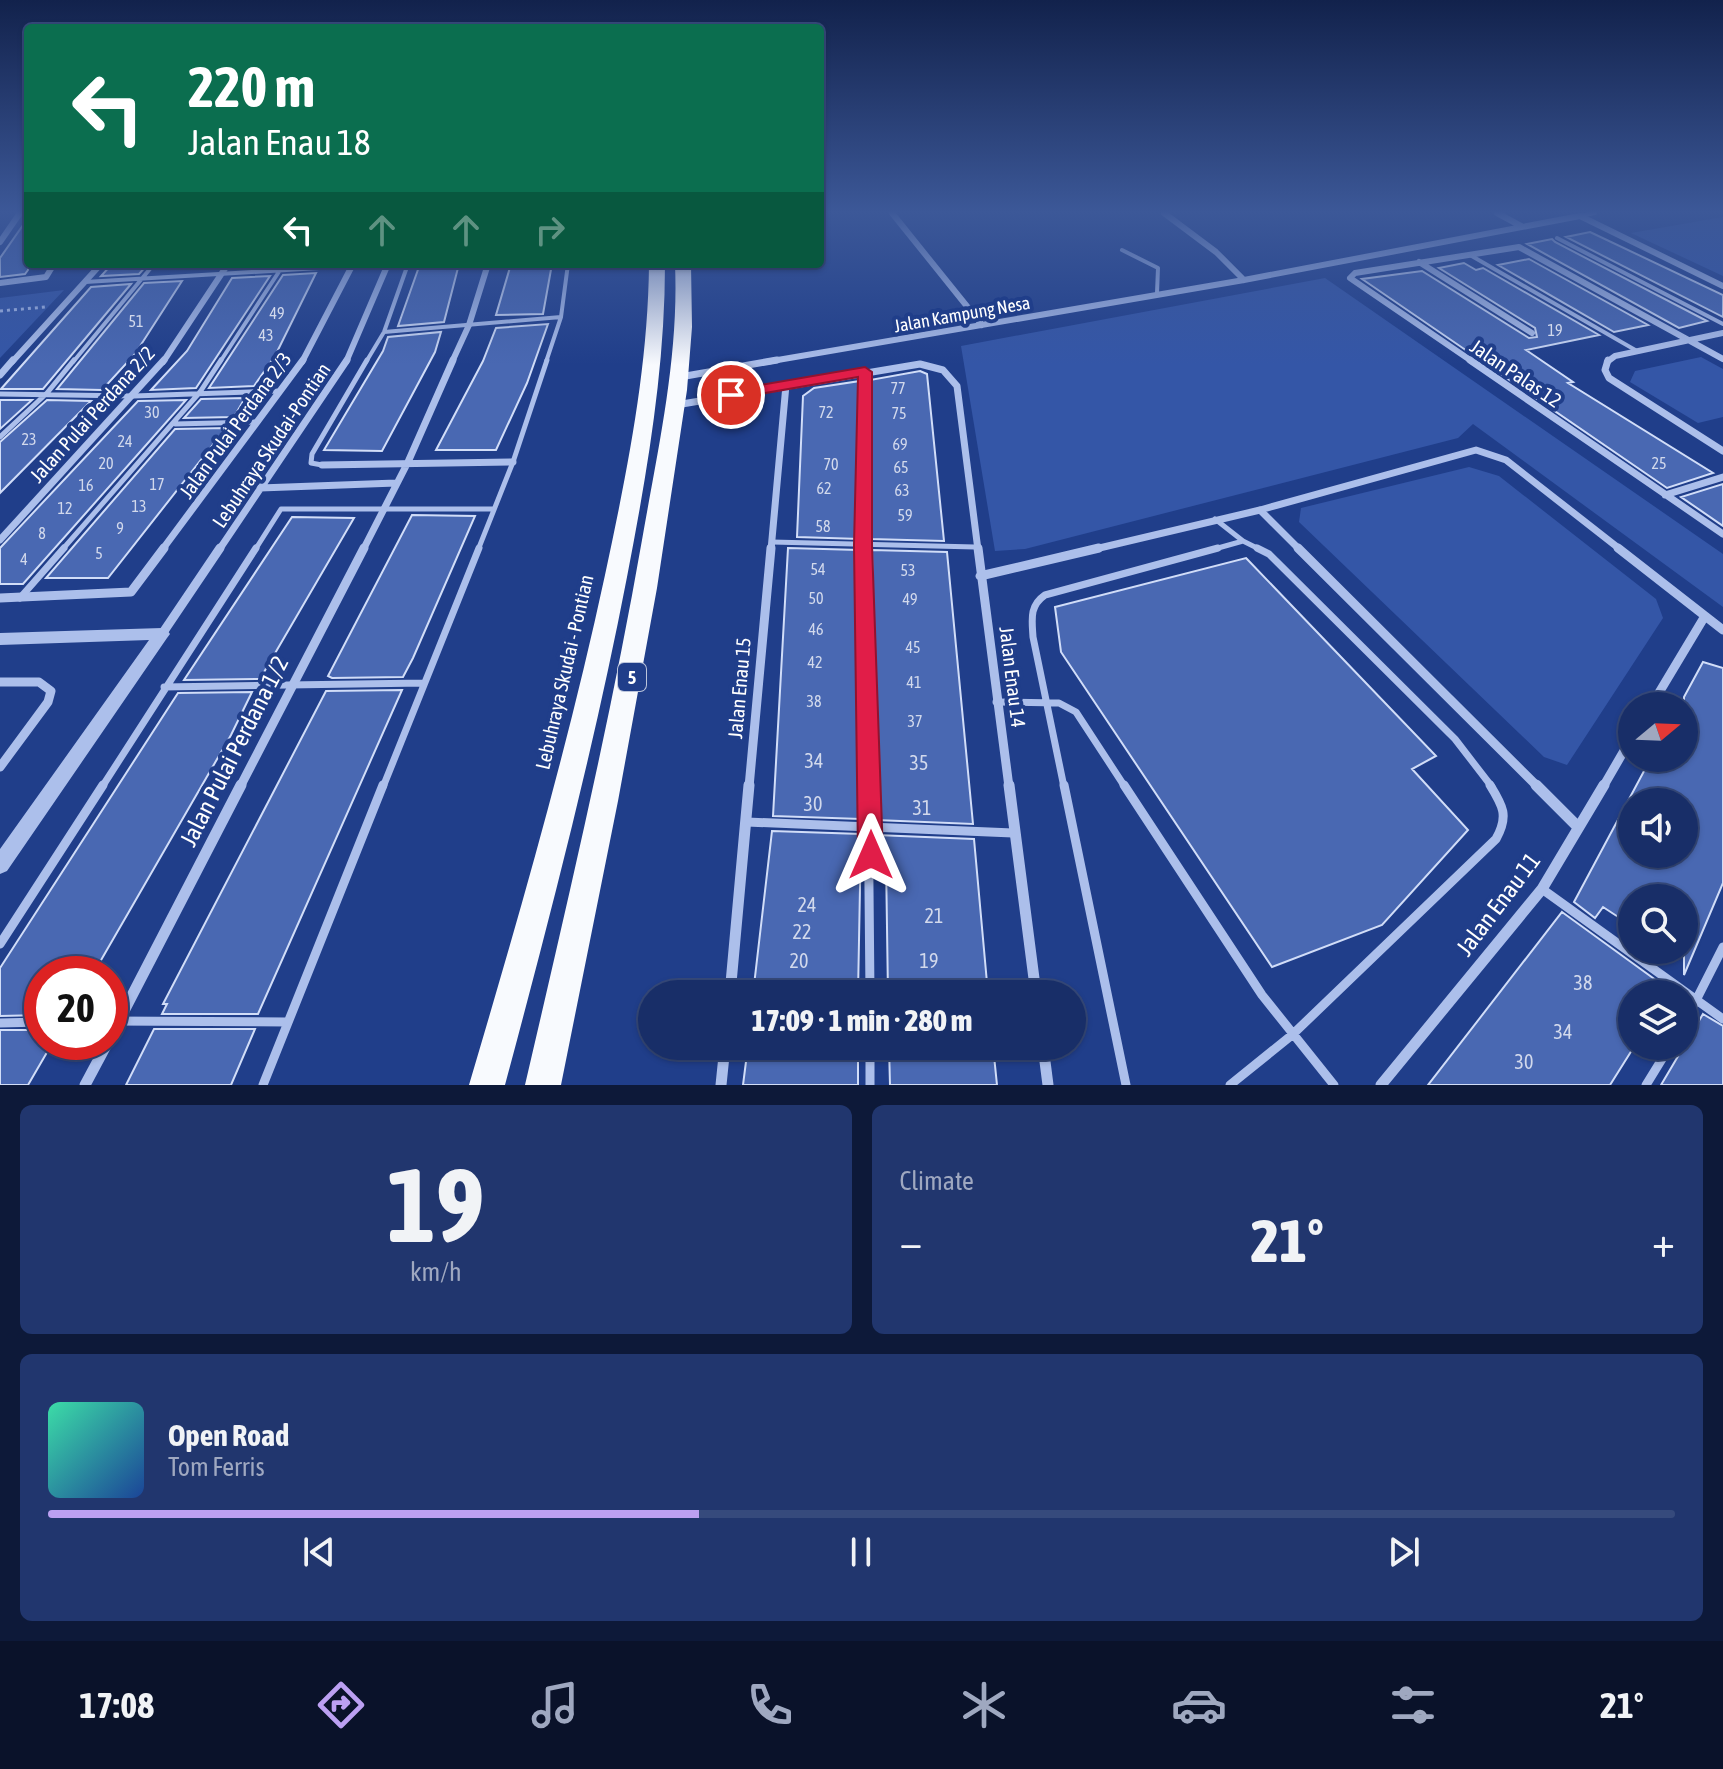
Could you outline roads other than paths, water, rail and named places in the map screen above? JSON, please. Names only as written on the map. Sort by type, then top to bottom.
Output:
[{"type":"highway","name":"Lebuhraya Skudai - Pontian","points":[[487,1085],[595,688],[648,416],[659,328],[657,268]]},
{"type":"highway","name":"5","points":[[543,1085],[632,675],[679,377],[686,300],[683,268]]},
{"type":"street","points":[[933,264],[982,325]]},
{"type":"street","points":[[1228,264],[1244,280]]},
{"type":"street","name":"Jalan Kampung Nesa","points":[[679,377],[1328,264]]},
{"type":"street","name":"Jalan Palas 12","points":[[1409,264],[1355,273],[1350,278],[1723,534]]},
{"type":"street","name":"Jalan Palas 12","points":[[1421,264],[1532,333]]},
{"type":"street","name":"Jalan Palas 12","points":[[1549,264],[1689,340]]},
{"type":"street","points":[[1677,264],[1723,286]]},
{"type":"street","points":[[0,283],[46,277],[52,268]]},
{"type":"street","points":[[0,375],[97,268]]},
{"type":"street","name":"Jalan Pulai Perdana 2/2","points":[[0,540],[156,372],[226,268]]},
{"type":"street","name":"Jalan Pulai Perdana 2/3","points":[[20,598],[126,594],[303,361],[350,268]]},
{"type":"street","name":"Lebuhraya Skudai-Pontian","points":[[162,634],[354,350],[386,268]]},
{"type":"street","name":"Jalan Pulai Perdana 1/2","points":[[128,995],[408,462],[469,325],[487,268]]},
{"type":"street","points":[[1723,333],[1637,351],[1607,361],[1605,370],[1609,378],[1723,451]]},
{"type":"street","points":[[1689,340],[1723,359]]},
{"type":"street","name":"Jalan Enau 14","points":[[865,372],[920,364],[943,370],[957,386],[975,547],[1034,980]]},
{"type":"street","points":[[734,369],[743,393]]},
{"type":"street","points":[[675,405],[865,372]]},
{"type":"street","name":"Jalan Enau 15","points":[[731,980],[786,385]]},
{"type":"street","points":[[980,576],[1260,510],[1466,453],[1492,453],[1723,630]]},
{"type":"street","points":[[322,465],[513,462]]},
{"type":"street","points":[[1665,495],[1723,477]]},
{"type":"street","points":[[260,488],[396,483]]},
{"type":"street","points":[[1260,510],[1578,827]]},
{"type":"street","points":[[0,598],[20,598]]},
{"type":"street","points":[[1659,692],[1705,616]]},
{"type":"street","points":[[0,639],[162,634]]},
{"type":"street","points":[[0,865],[162,634]]},
{"type":"street","points":[[0,682],[39,682],[51,691],[48,702],[0,767]]},
{"type":"street","name":"Jalan Enau 11","points":[[1381,1085],[1542,889],[1618,760]]},
{"type":"street","name":"Jalan Pulai Perdana 1/2","points":[[85,1085],[98,1060]]},
{"type":"street","points":[[721,1085],[724,1060]]},
{"type":"street","points":[[1045,1060],[1048,1085]]},
{"type":"lane","points":[[1149,264],[1158,268],[1157,293]]},
{"type":"lane","points":[[1485,264],[1637,351]]},
{"type":"lane","points":[[1606,264],[1723,324]]},
{"type":"lane","points":[[0,437],[47,393],[151,268]]},
{"type":"lane","points":[[85,282],[273,268]]},
{"type":"lane","points":[[20,598],[175,424],[200,392],[281,268]]},
{"type":"lane","points":[[322,465],[311,463],[312,454],[384,332],[407,268]]},
{"type":"lane","points":[[263,1085],[513,462],[561,317],[567,268]]},
{"type":"lane","points":[[384,332],[561,317]]},
{"type":"lane","points":[[865,372],[863,545],[871,827],[870,980]]},
{"type":"lane","points":[[0,394],[134,396],[282,391]]},
{"type":"lane","points":[[175,424],[258,422]]},
{"type":"lane","points":[[0,944],[281,509],[494,509]]},
{"type":"lane","points":[[1215,519],[1243,541],[1269,554],[1455,739],[1482,771],[1504,807],[1505,823],[1496,839],[1292,1035],[1230,1085]]},
{"type":"lane","points":[[1126,1085],[1033,637],[1033,604],[1045,595],[1243,541]]},
{"type":"lane","points":[[772,542],[975,547]]},
{"type":"lane","points":[[164,687],[424,683]]},
{"type":"lane","points":[[996,702],[1047,701],[1067,706],[1088,728],[1292,1035],[1334,1085]]},
{"type":"lane","points":[[747,822],[1013,833]]},
{"type":"lane","points":[[1542,889],[1669,980]]},
{"type":"lane","points":[[1723,947],[1698,1001],[1723,1019]]},
{"type":"lane","points":[[128,1021],[288,1022]]},
{"type":"lane","points":[[0,1023],[24,1022]]},
{"type":"lane","points":[[870,1060],[870,1085]]},
{"type":"lane","points":[[1646,1085],[1661,1060]]}]
